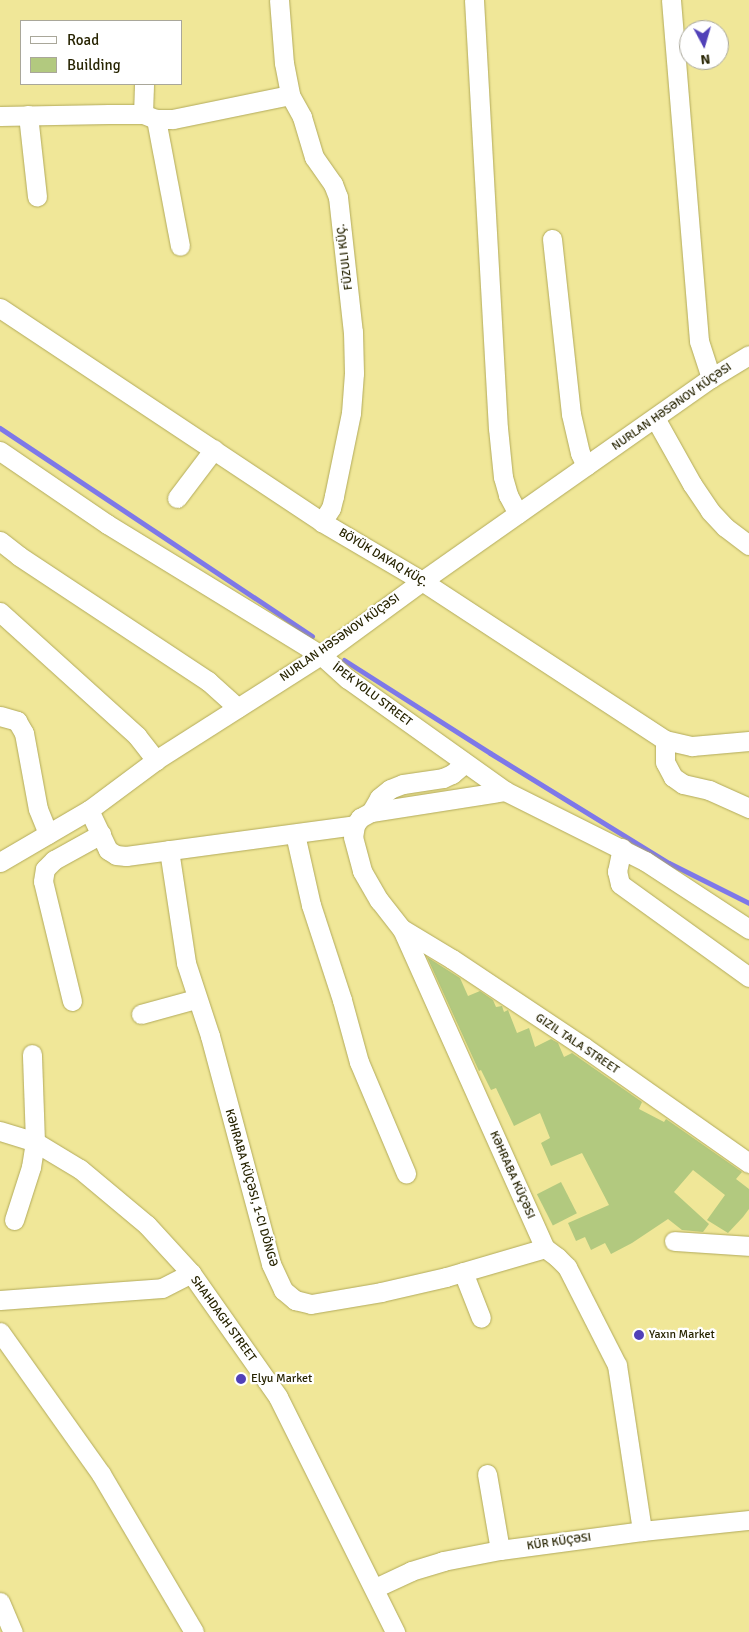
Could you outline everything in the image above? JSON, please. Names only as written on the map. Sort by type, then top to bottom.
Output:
[{"type":"street","name":"FÜZULI KÜÇ.","points":[[279,0],[284,63],[290,96],[302,117],[314,157],[332,184],[338,197],[354,332],[354,373],[351,413],[331,508],[322,522]]},
{"type":"street","points":[[474,0],[498,428],[503,477],[508,496],[518,514]]},
{"type":"street","points":[[671,0],[700,341],[711,378]]},
{"type":"street","points":[[144,85],[180,246]]},
{"type":"street","points":[[0,116],[192,116],[290,96]]},
{"type":"street","points":[[28,116],[37,197]]},
{"type":"street","points":[[552,239],[571,414],[580,454],[586,466]]},
{"type":"street","name":"BÖYÜK DAYAQ KÜÇ.","points":[[0,308],[322,522],[422,581],[665,740]]},
{"type":"street","name":"NURLAN HƏSƏNOV KÜÇƏSI","points":[[0,862],[89,810],[156,760],[321,655],[422,581],[711,378],[749,355]]},
{"type":"street","points":[[655,418],[692,484],[710,510],[726,528],[749,546]]},
{"type":"street","points":[[177,498],[214,450]]},
{"type":"street","name":"İPEK YOLU STREET","points":[[0,451],[107,524],[321,655],[348,679],[505,791],[644,860],[749,929]]},
{"type":"street","points":[[0,541],[19,556],[208,681],[238,708]]},
{"type":"street","points":[[0,612],[137,736],[156,760]]},
{"type":"street","points":[[0,716],[17,720],[24,733],[38,809],[48,834]]},
{"type":"street","points":[[749,741],[692,746],[665,740],[664,762],[673,777],[683,784],[709,790],[749,808]]},
{"type":"street","points":[[371,812],[379,798],[390,789],[403,784],[443,778],[452,774],[465,763]]},
{"type":"street","points":[[89,810],[108,850],[116,855],[354,826],[360,818],[371,812],[505,791]]},
{"type":"street","name":"KƏHRABA KÜÇƏSI","points":[[354,826],[354,843],[362,871],[379,900],[402,929],[545,1248],[566,1267],[617,1365],[642,1531]]},
{"type":"street","points":[[72,1001],[43,881],[45,869],[54,860],[101,834]]},
{"type":"street","points":[[295,834],[311,905],[359,1062],[406,1173]]},
{"type":"street","points":[[622,848],[617,871],[620,884],[749,977]]},
{"type":"street","name":"KƏHRABA KÜÇƏSI, 1-CI DÖNGƏ","points":[[168,850],[179,924],[196,999],[210,1036],[271,1264],[283,1290],[295,1300],[311,1304],[381,1292],[463,1272],[545,1248]]},
{"type":"street","name":"GIZIL TALA STREET","points":[[402,929],[452,959],[584,1047],[749,1162]]},
{"type":"street","points":[[141,1014],[196,999]]},
{"type":"street","points":[[14,1220],[32,1167],[35,1142],[32,1054]]},
{"type":"street","name":"SHAHDAGH STREET","points":[[0,1130],[35,1142],[80,1168],[147,1225],[191,1273],[278,1397],[375,1588],[395,1632]]},
{"type":"street","points":[[674,1242],[749,1246]]},
{"type":"street","points":[[463,1272],[481,1318]]},
{"type":"street","points":[[0,1300],[162,1288],[191,1273]]},
{"type":"street","points":[[0,1332],[101,1474],[194,1632]]},
{"type":"street","points":[[487,1474],[500,1550]]},
{"type":"street","name":"KÜR KÜÇƏSI","points":[[375,1588],[392,1578],[419,1568],[500,1550],[642,1531],[749,1520]]},
{"type":"street","points":[[0,1602],[13,1632]]},
{"type":"building","points":[[427,957],[460,978],[468,996],[480,991],[493,1000],[496,1007],[502,1006],[504,1012],[508,1010],[517,1033],[529,1028],[535,1047],[551,1039],[558,1043],[564,1057],[572,1053],[642,1102],[639,1109],[664,1122],[666,1119],[742,1172],[736,1179],[749,1189],[749,1209],[743,1217],[728,1233],[707,1220],[725,1195],[693,1170],[674,1192],[709,1224],[703,1232],[682,1230],[668,1219],[632,1243],[611,1254],[605,1243],[591,1250],[585,1237],[576,1241],[568,1223],[609,1205],[582,1153],[551,1166],[541,1143],[550,1138],[540,1113],[514,1126],[496,1088],[491,1090],[481,1070],[479,1071]]},
{"type":"building","points":[[561,1182],[577,1213],[553,1225],[537,1194]]},
{"type":"waterway","points":[[0,428],[312,636]]},
{"type":"waterway","points":[[344,660],[490,753],[669,863],[749,903]]},
{"type":"place","name":"Yaxın Market","points":[[639,1335]]},
{"type":"place","name":"Elyu Market","points":[[241,1379]]}]
